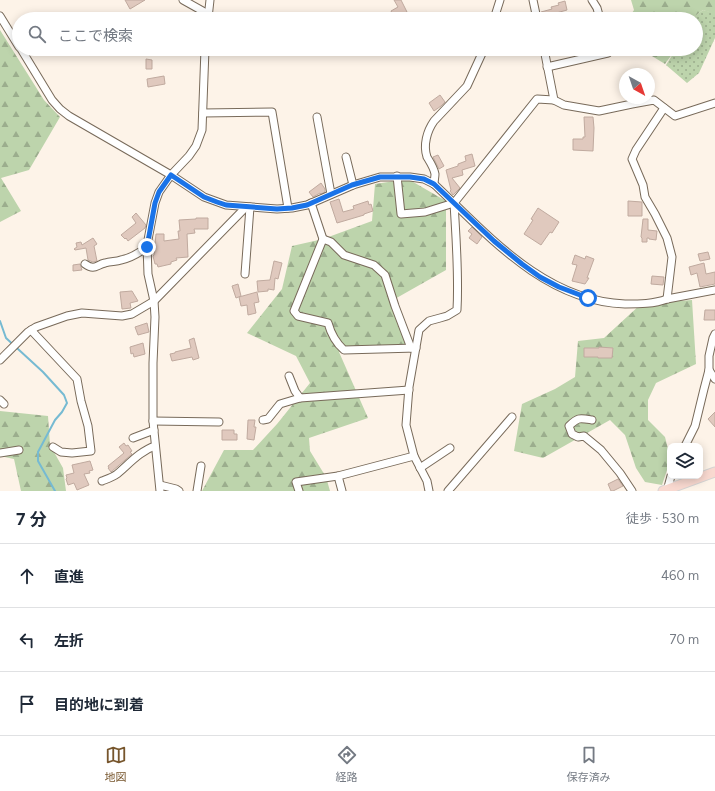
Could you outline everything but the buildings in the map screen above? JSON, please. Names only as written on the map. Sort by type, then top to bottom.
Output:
[{"type":"main road","points":[[666,490],[715,472]]},
{"type":"street","points":[[183,0],[201,12]]},
{"type":"street","points":[[209,12],[210,0]]},
{"type":"street","points":[[496,12],[500,0]]},
{"type":"street","points":[[533,0],[536,12]]},
{"type":"street","points":[[592,0],[598,12]]},
{"type":"street","points":[[0,16],[12,35]]},
{"type":"street","points":[[25,56],[49,96],[60,109],[69,116],[171,175],[204,197],[226,205],[277,209],[288,208],[307,205],[352,185],[380,177],[397,176],[424,179],[434,184],[494,241],[522,264],[540,277],[559,287],[588,298],[612,303],[641,304],[660,302],[667,299],[715,290]]},
{"type":"street","points":[[179,491],[176,489],[160,488],[153,421],[155,318],[154,300],[148,274],[147,247],[155,203],[159,192],[171,175],[189,156],[196,146],[202,130],[205,56]]},
{"type":"street","points":[[434,184],[435,173],[426,154],[425,147],[430,127],[467,86],[481,56]]},
{"type":"street","points":[[545,56],[554,100]]},
{"type":"street","points":[[547,67],[595,56]]},
{"type":"street","points":[[397,176],[401,214],[425,212],[454,203],[537,99],[554,100],[564,105],[599,111],[654,100],[675,116],[715,103]]},
{"type":"street","points":[[664,108],[636,150],[632,159],[643,185],[645,197],[663,228],[669,244],[672,257],[667,299]]},
{"type":"street","points":[[203,113],[272,112],[288,208]]},
{"type":"street","points":[[317,117],[331,194]]},
{"type":"street","points":[[346,157],[352,185]]},
{"type":"street","points":[[311,203],[323,239],[294,310],[298,316],[328,323],[331,334],[337,344],[344,350],[414,348]]},
{"type":"street","points":[[429,491],[427,481],[414,456],[406,425],[409,390],[414,348],[419,330],[429,321],[447,316],[457,310],[458,270],[454,203]]},
{"type":"street","points":[[245,274],[248,207]]},
{"type":"street","points":[[0,360],[17,342],[36,327],[68,316],[82,313],[122,316],[132,314],[154,300],[248,207]]},
{"type":"street","points":[[323,239],[331,242],[344,255],[374,265],[385,275],[394,306],[414,348]]},
{"type":"street","points":[[85,264],[90,267],[96,267],[105,263],[120,261],[133,256],[147,247]]},
{"type":"street","points":[[31,330],[77,379],[88,426],[91,451],[72,453],[61,452],[53,447]]},
{"type":"street","points":[[686,443],[695,426],[709,370],[709,356],[715,334]]},
{"type":"street","points":[[709,370],[715,379]]},
{"type":"street","points":[[289,376],[295,391],[300,398]]},
{"type":"street","points":[[263,420],[268,419],[280,404],[300,398],[409,390]]},
{"type":"street","points":[[448,491],[512,418]]},
{"type":"street","points":[[592,420],[580,418],[574,422],[569,426],[572,434],[578,437],[584,436],[601,450],[620,473],[632,491]]},
{"type":"street","points":[[153,421],[219,422]]},
{"type":"street","points":[[134,438],[154,430]]},
{"type":"street","points":[[102,481],[115,475],[137,456],[155,446]]},
{"type":"street","points":[[420,468],[450,448]]},
{"type":"street","points":[[0,453],[20,450]]},
{"type":"street","points":[[299,491],[296,482],[338,476],[414,456]]},
{"type":"street","points":[[197,491],[201,466]]},
{"type":"street","points":[[338,476],[342,491]]},
{"type":"street","points":[[666,490],[670,479]]},
{"type":"green space","points":[[631,0],[715,0],[715,14],[703,10],[700,12],[633,12],[634,10]]},
{"type":"green space","points":[[703,10],[715,13],[715,38],[699,73],[687,83],[666,65],[672,56],[703,56],[703,12],[700,12]]},
{"type":"green space","points":[[0,30],[12,49],[12,56],[16,56],[44,100],[60,117],[29,170],[1,178],[21,211],[0,222]]},
{"type":"green space","points":[[652,56],[671,56],[665,64]]},
{"type":"green space","points":[[408,179],[446,201],[446,270],[393,300],[411,348],[339,352],[368,418],[309,438],[310,451],[326,477],[330,491],[202,491],[224,450],[253,450],[277,424],[310,383],[296,356],[247,333],[282,289],[292,246],[323,239],[372,221],[375,184]]},
{"type":"green space","points":[[692,300],[696,364],[656,383],[648,400],[648,420],[665,437],[667,445],[667,470],[662,485],[645,482],[636,468],[625,435],[610,420],[543,458],[514,451],[522,404],[555,389],[575,377],[578,341],[604,338],[641,304]]},
{"type":"green space","points":[[0,411],[48,416],[50,445],[63,468],[66,491],[21,491],[14,459],[0,456]]},
{"type":"waterway","points":[[0,321],[6,338],[43,372],[64,395],[67,403],[55,420],[38,452],[38,461],[55,491]]},
{"type":"route","points":[[147,247],[155,203],[159,192],[171,175],[204,197],[226,205],[277,209],[307,205],[352,185],[380,177],[410,177],[424,179],[434,184],[494,241],[540,277],[559,287],[588,298]]}]
